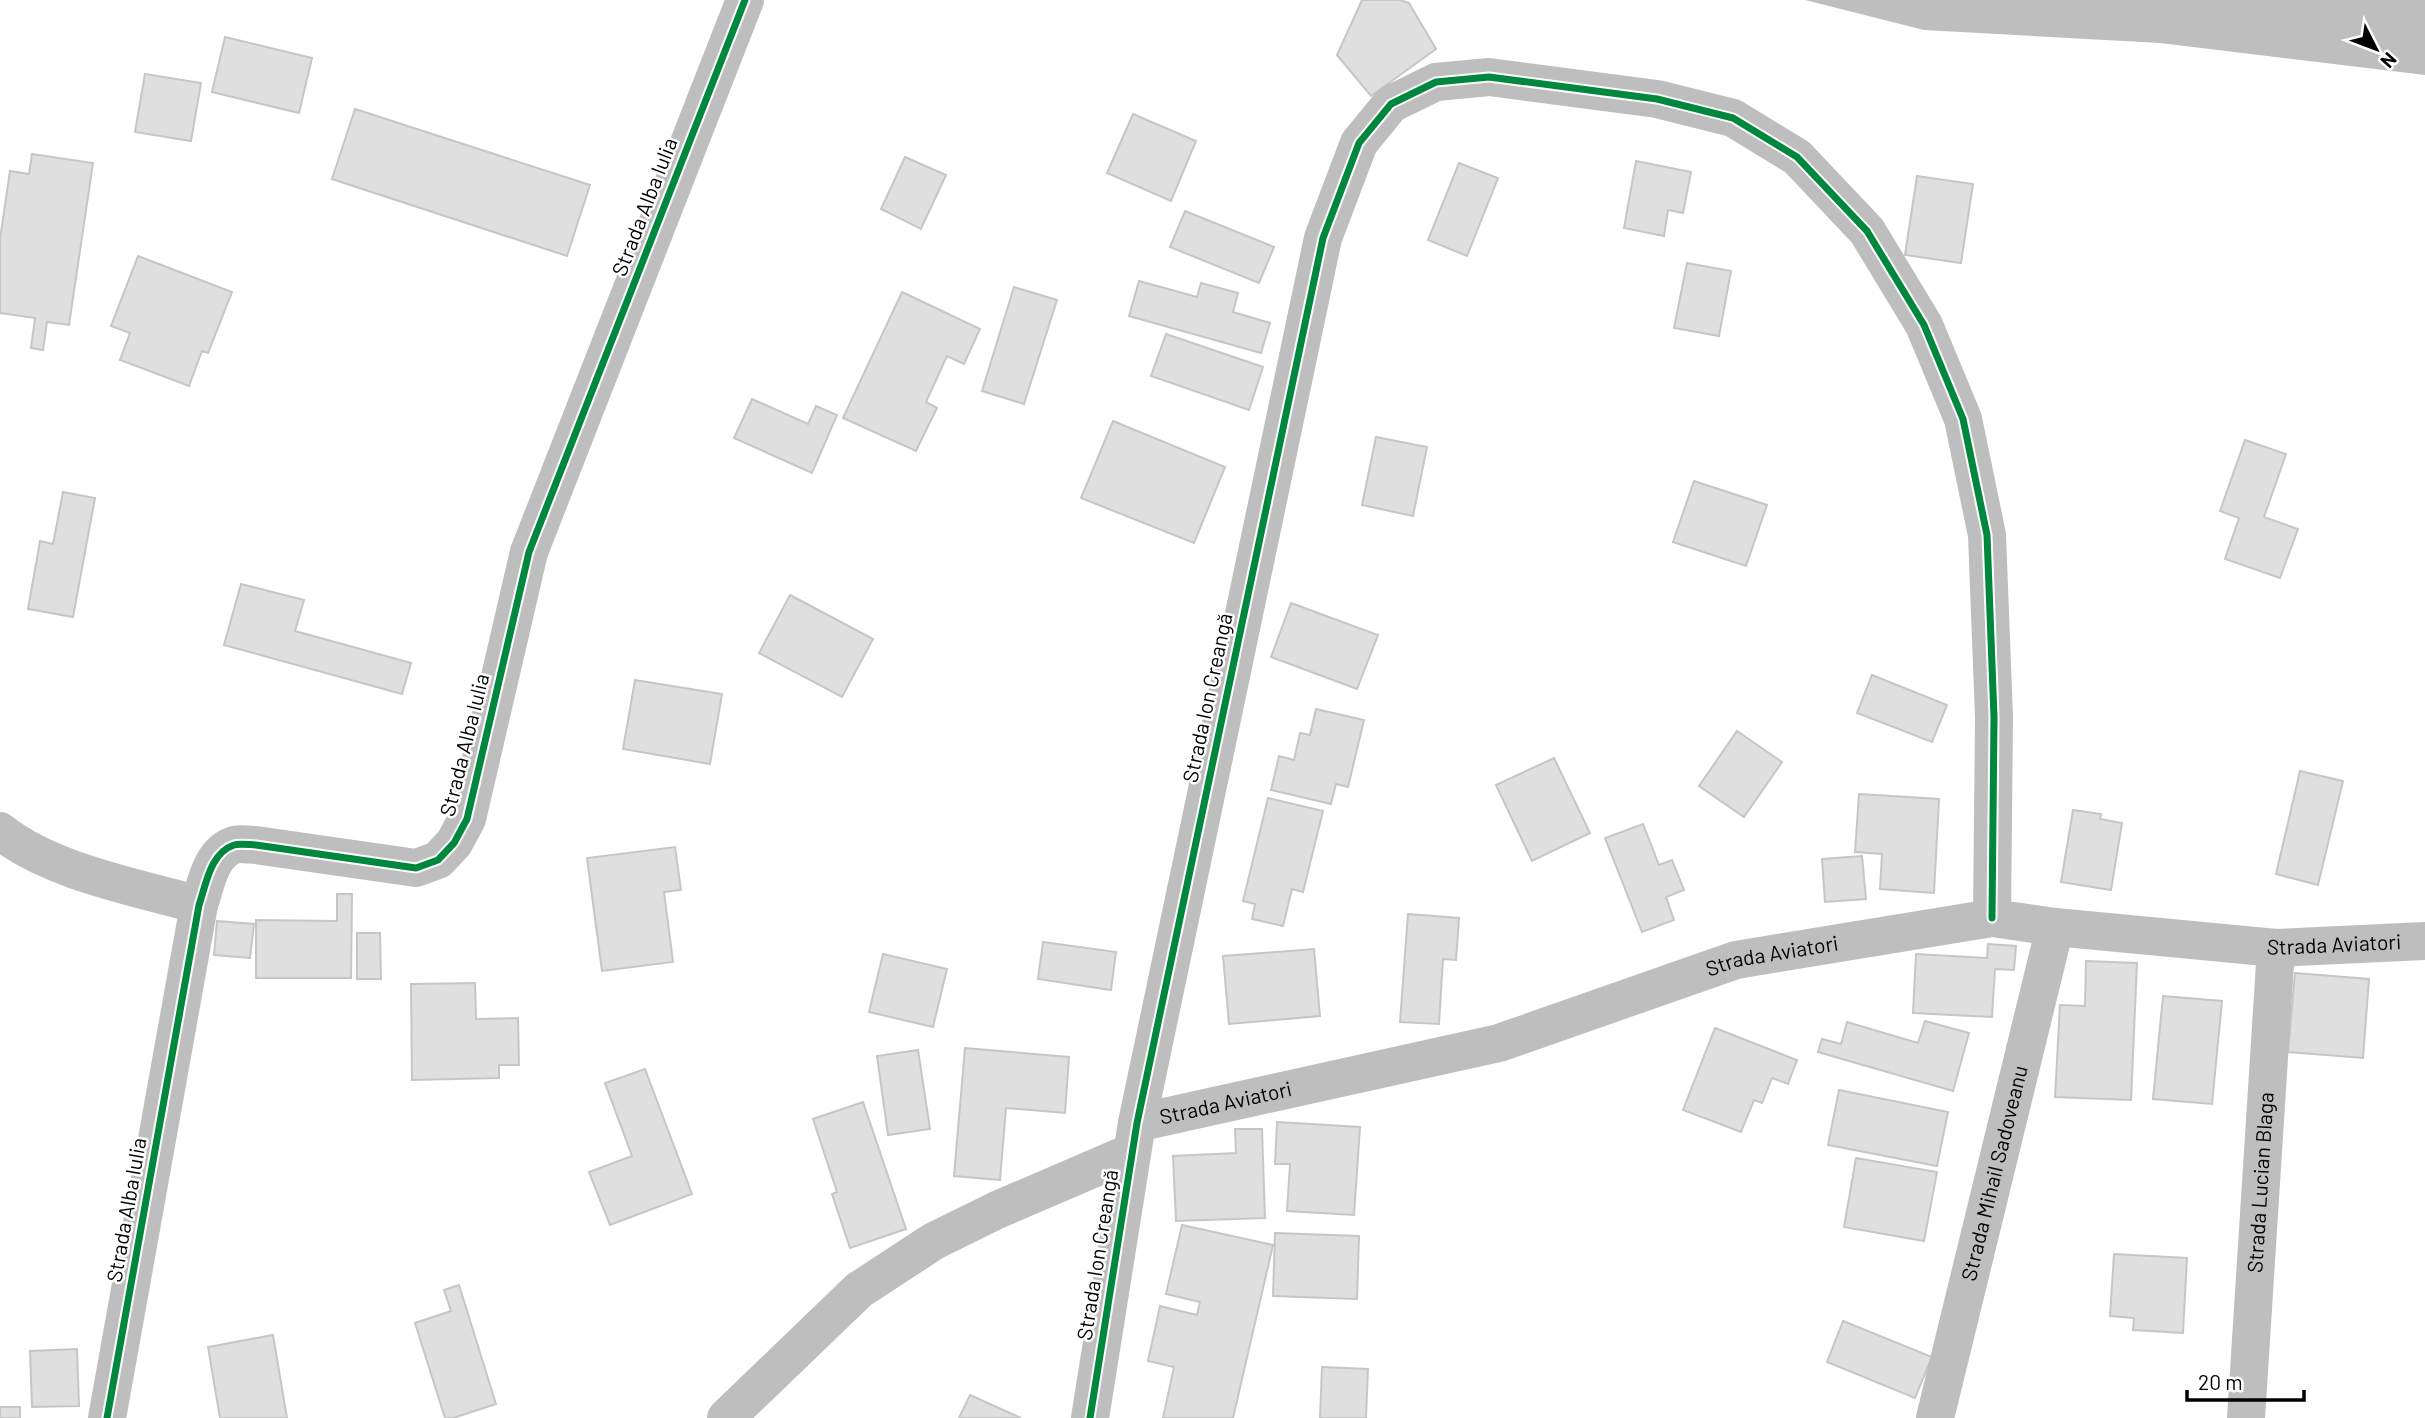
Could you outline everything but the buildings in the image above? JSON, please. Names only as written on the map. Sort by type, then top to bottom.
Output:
[{"type":"street","name":"Strada Alba Iulia","points":[[107,1418],[199,905],[212,866],[219,855],[234,845],[256,845],[416,868],[438,860],[454,843],[467,819],[529,552],[745,0]]},
{"type":"street","name":"Strada Ion Creangă","points":[[1090,1418],[1134,1138],[1323,237],[1359,143],[1391,104],[1436,82],[1489,77],[1657,99],[1733,118],[1797,157],[1867,231],[1924,325],[1963,419],[1987,536],[1994,717],[1992,918]]},
{"type":"street","points":[[0,831],[10,839],[60,864],[199,905]]},
{"type":"street","name":"Strada Aviatori","points":[[726,1418],[859,1290],[947,1235],[1134,1138],[1499,1043],[1737,960],[1992,918],[2054,927],[2276,948],[2425,941]]},
{"type":"street","name":"Strada Mihail Sadoveanu","points":[[1935,1418],[2054,927]]},
{"type":"street","name":"Strada Lucian Blaga","points":[[2246,1418],[2276,948]]},
{"type":"shaded area","points":[[1805,0],[2425,0],[2425,75],[2160,43],[1924,30]]},
{"type":"cycle path","points":[[107,1418],[199,905],[210,870],[219,855],[236,844],[416,868],[438,860],[454,843],[467,819],[529,552],[745,0]]},
{"type":"cycle path","points":[[1090,1418],[1137,1123],[1323,238],[1359,143],[1391,104],[1436,82],[1489,77],[1657,99],[1733,118],[1797,157],[1867,231],[1924,325],[1963,419],[1987,535],[1994,717],[1992,918]]}]
